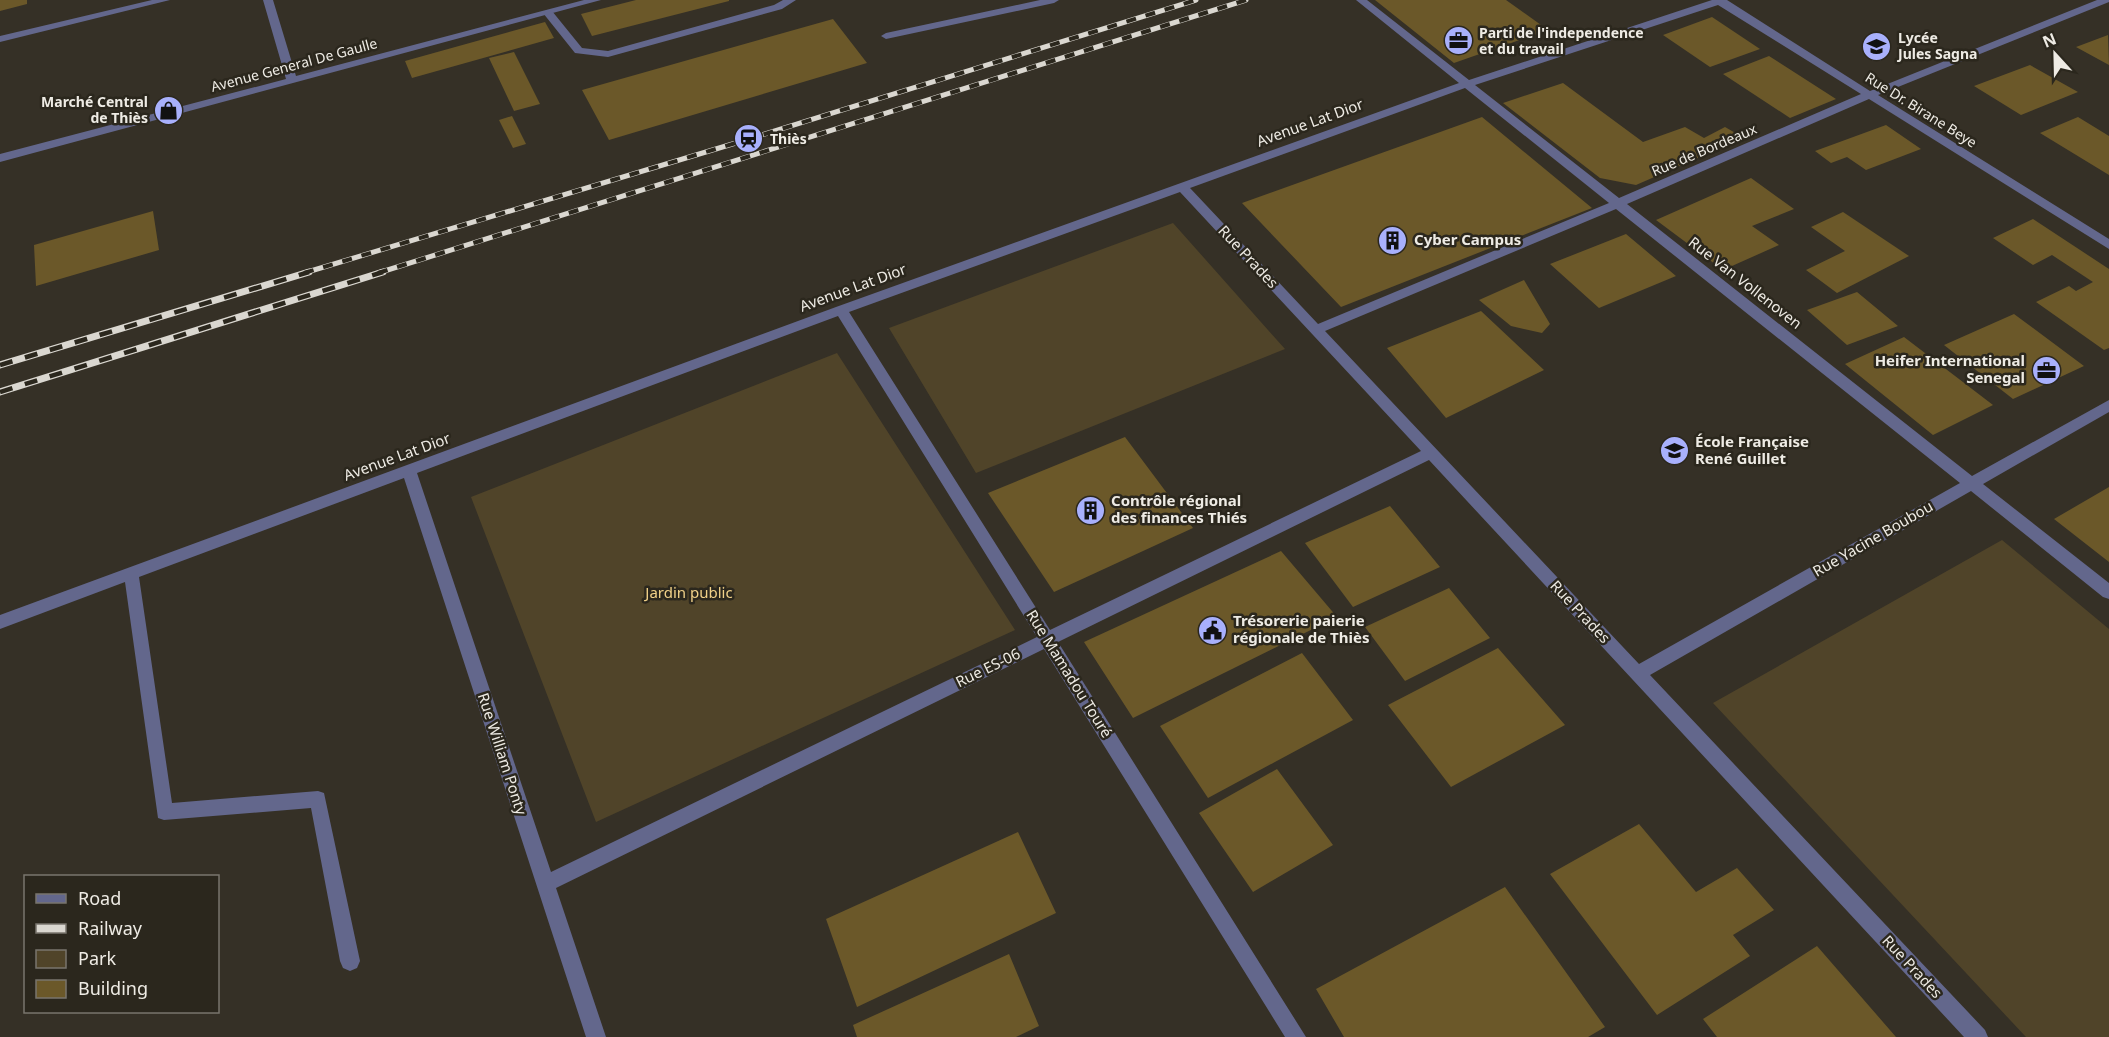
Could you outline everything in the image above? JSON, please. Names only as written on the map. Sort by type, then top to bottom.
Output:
[{"type":"street","points":[[0,39],[165,0]]},
{"type":"street","points":[[268,0],[292,81]]},
{"type":"street","name":"Avenue General De Gaulle","points":[[0,158],[597,0]]},
{"type":"street","points":[[548,13],[579,51],[608,54],[778,7],[791,0]]},
{"type":"street","points":[[886,36],[1054,0]]},
{"type":"street","name":"Rue Van Vollenoven","points":[[1361,0],[2109,592]]},
{"type":"street","name":"Avenue Lat Dior","points":[[0,622],[841,310],[1467,84],[1720,0]]},
{"type":"street","name":"Rue Dr. Birane Beye","points":[[1720,0],[2109,245]]},
{"type":"street","name":"Rue de Bordeaux","points":[[1316,330],[1869,94],[2106,1]]},
{"type":"street","name":"Rue Prades","points":[[1182,187],[1978,1037]]},
{"type":"street","name":"Rue Mamadou Touré","points":[[841,310],[1296,1037]]},
{"type":"street","name":"Rue Yacine Boubou","points":[[1638,673],[2109,405]]},
{"type":"street","name":"Rue ES-06","points":[[545,884],[1431,453]]},
{"type":"street","name":"Rue William Ponty","points":[[409,470],[596,1037]]},
{"type":"street","points":[[131,573],[164,812],[318,799],[350,961]]},
{"type":"green space","points":[[1173,223],[1285,349],[976,473],[889,328]]},
{"type":"green space","name":"Jardin public","points":[[837,353],[1015,630],[596,822],[471,497]]},
{"type":"green space","points":[[2002,540],[2109,629],[2109,1037],[2026,1037],[1713,703]]},
{"type":"building","points":[[0,0],[27,0],[27,4],[0,11]]},
{"type":"building","points":[[636,0],[729,1],[592,36],[581,14]]},
{"type":"building","points":[[1375,0],[1506,0],[1548,30],[1454,63]]},
{"type":"building","points":[[1712,17],[1760,49],[1710,67],[1663,35]]},
{"type":"building","points":[[833,19],[867,63],[609,140],[582,90]]},
{"type":"building","points":[[545,22],[554,38],[412,78],[405,61]]},
{"type":"building","points":[[2108,35],[2109,65],[2076,47]]},
{"type":"building","points":[[514,52],[540,104],[514,111],[489,58]]},
{"type":"building","points":[[1769,56],[1836,99],[1790,118],[1723,74]]},
{"type":"building","points":[[2030,65],[2078,92],[2021,115],[1974,86]]},
{"type":"building","points":[[1563,83],[1643,142],[1685,127],[1704,138],[1725,127],[1744,138],[1636,185],[1600,178],[1503,103]]},
{"type":"building","points":[[512,116],[526,144],[513,148],[499,120]]},
{"type":"building","name":"Cyber Campus","points":[[1482,117],[1592,208],[1341,307],[1242,203]]},
{"type":"building","points":[[2078,117],[2109,136],[2109,175],[2040,133]]},
{"type":"building","points":[[1886,125],[1921,149],[1866,170],[1847,157],[1831,163],[1815,151]]},
{"type":"building","points":[[1751,178],[1794,209],[1752,226],[1779,245],[1723,270],[1656,220]]},
{"type":"building","points":[[153,211],[159,250],[36,286],[34,245]]},
{"type":"building","points":[[1843,212],[1909,256],[1837,293],[1806,270],[1845,251],[1811,227]]},
{"type":"building","points":[[2033,219],[2109,269],[2109,348],[2104,350],[2036,302],[2069,286],[2076,291],[2093,282],[2052,255],[2033,265],[1993,238]]},
{"type":"building","points":[[1626,234],[1676,276],[1599,308],[1550,264]]},
{"type":"building","points":[[1524,280],[1550,324],[1542,333],[1511,326],[1479,300]]},
{"type":"building","points":[[1857,292],[1898,326],[1847,345],[1807,310]]},
{"type":"building","points":[[1481,311],[1544,370],[1446,418],[1387,348]]},
{"type":"building","points":[[2014,314],[2084,366],[2013,399],[1944,345]]},
{"type":"building","points":[[1904,337],[1993,405],[1933,435],[1845,364]]},
{"type":"building","name":"Contrôle régional des finances Thiés","points":[[1125,437],[1193,528],[1054,592],[988,493]]},
{"type":"building","points":[[2109,487],[2109,562],[2054,519]]},
{"type":"building","points":[[1390,506],[1440,567],[1353,607],[1305,543]]},
{"type":"building","name":"Trésorerie paierie régionale de Thiès","points":[[1281,551],[1337,617],[1133,718],[1084,642]]},
{"type":"building","points":[[1449,588],[1490,638],[1405,681],[1365,627]]},
{"type":"building","points":[[1498,648],[1565,725],[1451,787],[1388,705]]},
{"type":"building","points":[[1302,653],[1353,720],[1208,798],[1160,726]]},
{"type":"building","points":[[1277,769],[1333,845],[1253,892],[1199,813]]},
{"type":"building","points":[[1639,824],[1696,892],[1737,868],[1774,910],[1733,935],[1750,956],[1657,1015],[1550,874]]},
{"type":"building","points":[[1018,832],[1056,913],[857,1007],[826,919]]},
{"type":"building","points":[[1505,887],[1605,1027],[1588,1037],[1344,1037],[1316,989]]},
{"type":"building","points":[[1817,946],[1896,1037],[1717,1037],[1703,1019]]},
{"type":"building","points":[[1009,954],[1039,1026],[1016,1037],[857,1037],[853,1025]]},
{"type":"railway","points":[[304,273],[749,139],[1196,0]]},
{"type":"railway","points":[[378,273],[1246,0]]},
{"type":"railway","points":[[0,365],[309,272]]},
{"type":"railway","points":[[0,392],[383,272]]},
{"type":"place","name":"Parti de l'independence et du travail","points":[[1458,41]]},
{"type":"place","name":"Lycée Jules Sagna","points":[[1877,46]]},
{"type":"place","name":"Marché Central de Thiès","points":[[169,110]]},
{"type":"place","name":"Thiès","points":[[749,139]]},
{"type":"place","name":"Cyber Campus","points":[[1393,240]]},
{"type":"place","name":"Heifer International Senegal","points":[[2046,370]]},
{"type":"place","name":"École Française René Guillet","points":[[1674,451]]},
{"type":"place","name":"Contrôle régional des finances Thiés","points":[[1090,510]]},
{"type":"place","name":"Trésorerie paierie régionale de Thiès","points":[[1212,630]]}]
